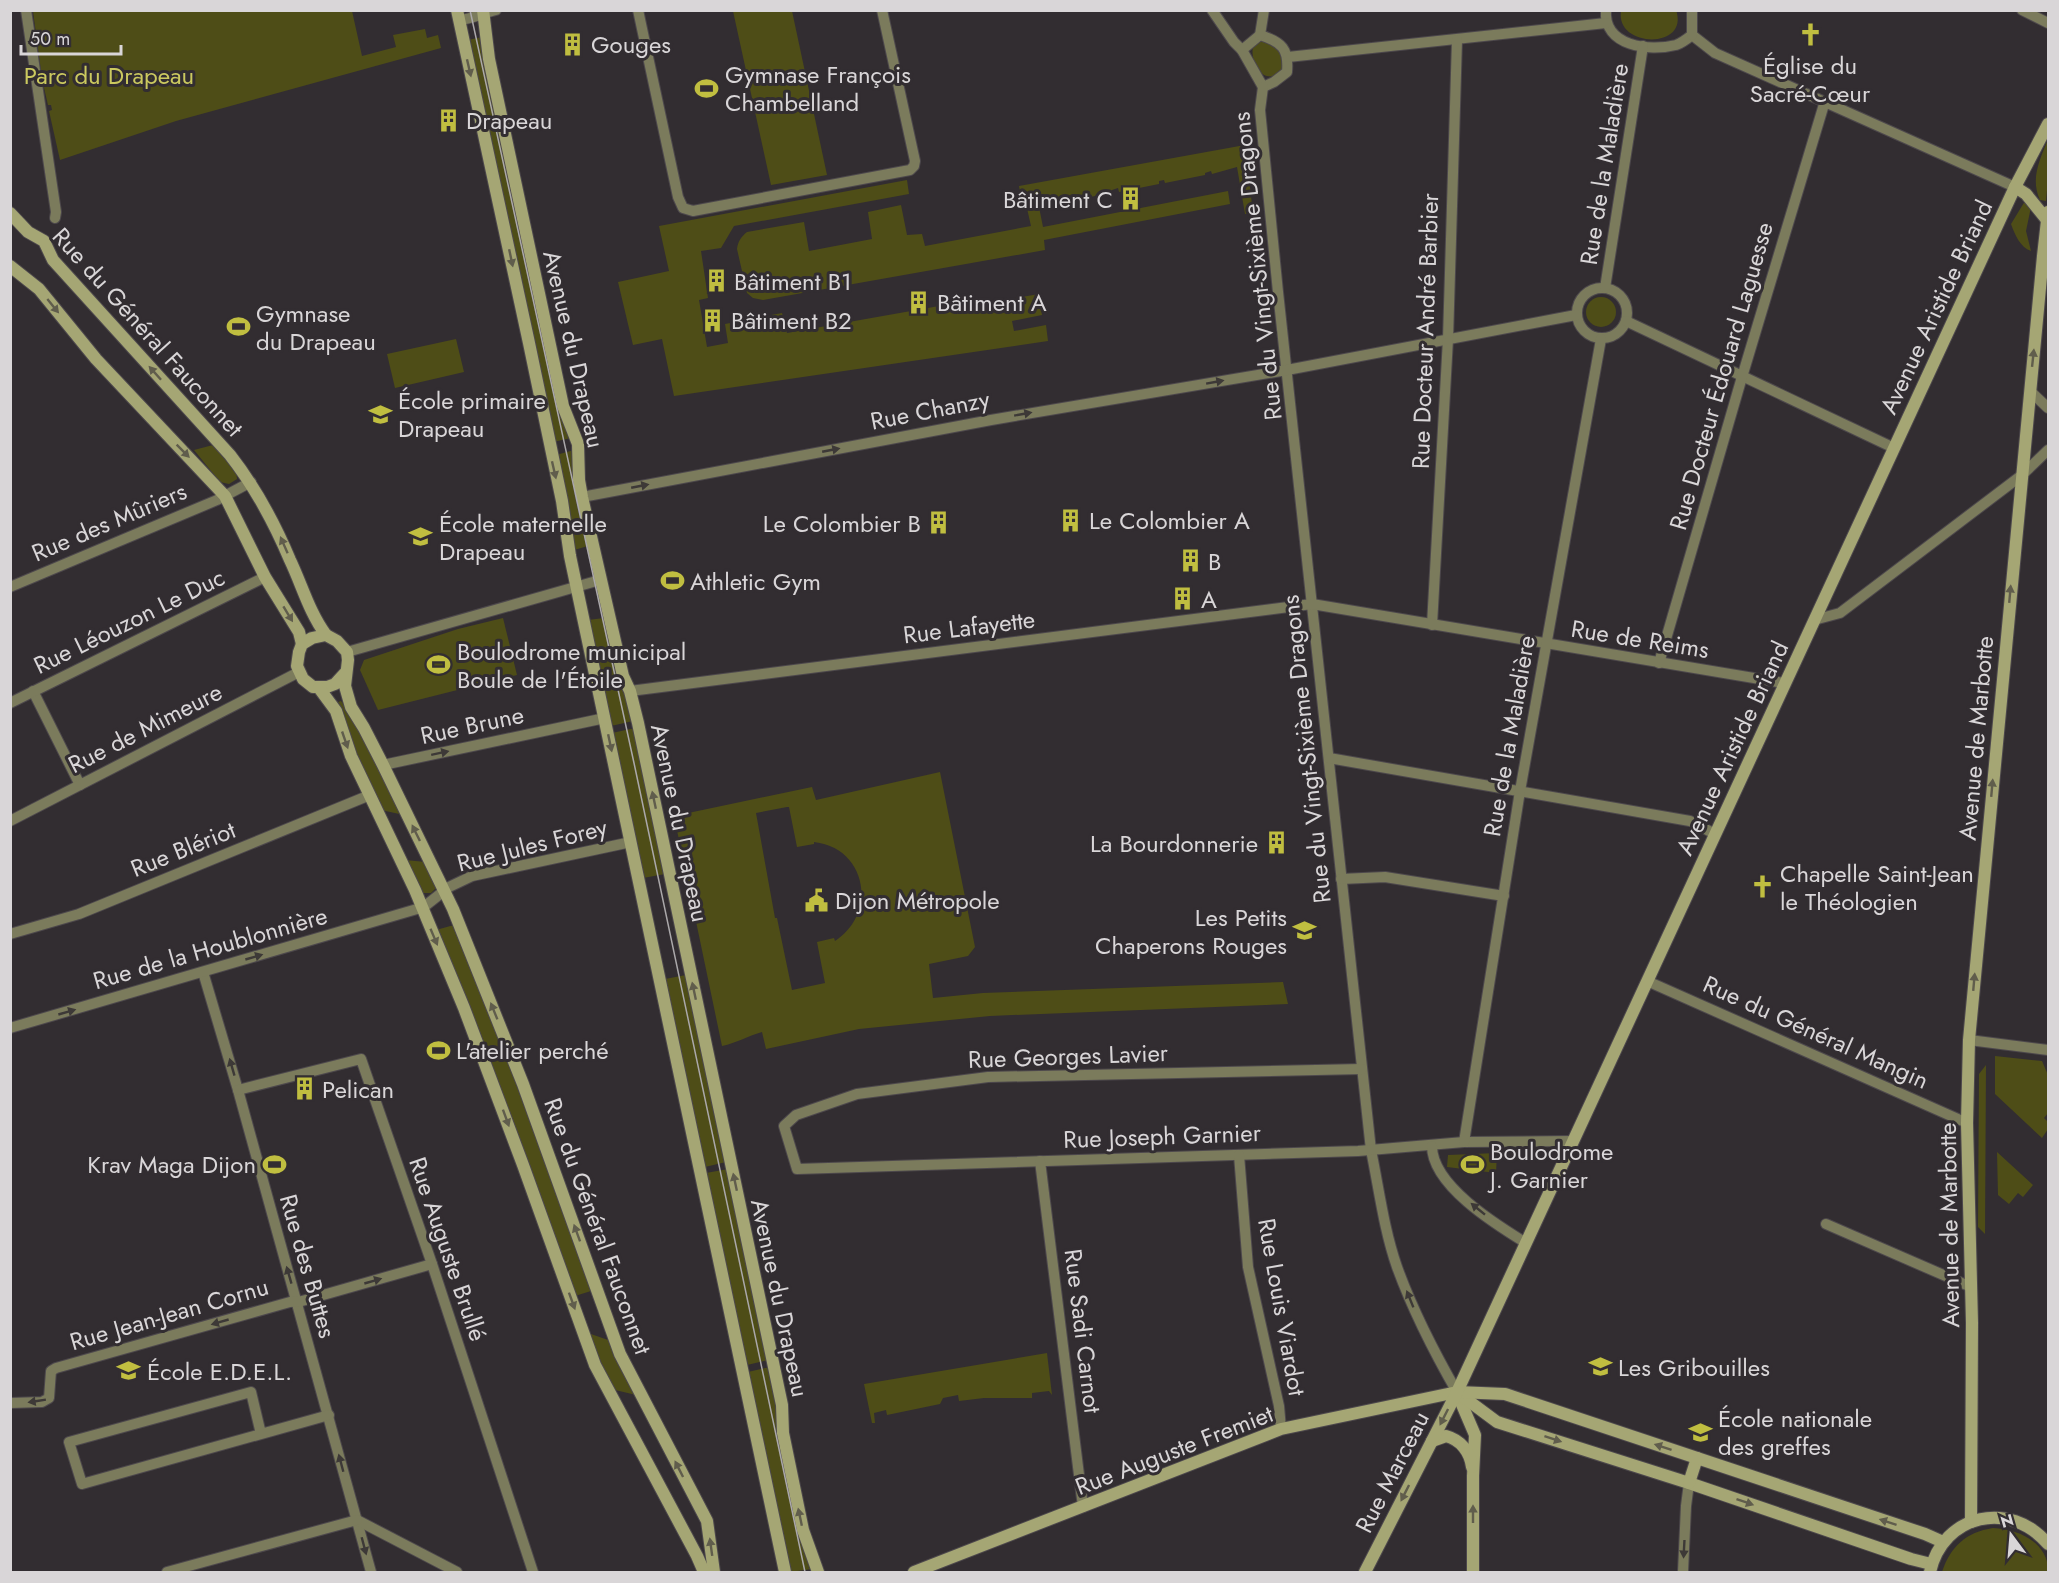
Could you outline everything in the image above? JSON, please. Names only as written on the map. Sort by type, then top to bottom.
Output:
[{"type":"main road","name":"Avenue du Drapeau","points":[[488,11],[489,59],[563,406],[578,444],[582,497],[623,676],[630,691],[782,1405],[783,1433],[801,1521],[818,1572]]},
{"type":"main road","name":"Avenue du Drapeau","points":[[458,15],[529,343],[576,586],[785,1572]]},
{"type":"main road","name":"Avenue Aristide Briand","points":[[1457,1392],[2015,188],[2049,124]]},
{"type":"main road","points":[[2015,188],[2026,194],[2048,216]]},
{"type":"main road","name":"Rue du Général Fauconnet","points":[[10,213],[28,232],[44,241],[53,260],[230,455],[251,482],[280,535],[310,609],[326,635],[337,641],[347,652],[345,686],[351,707],[383,765],[444,891],[523,1084],[620,1354],[707,1521],[714,1572]]},
{"type":"main road","name":"Avenue de Marbotte","points":[[1971,1522],[1971,1287],[1967,1123],[1969,1040],[2048,216]]},
{"type":"main road","points":[[10,266],[39,289],[96,359],[225,496],[265,576],[299,632],[302,644],[297,661],[299,672]]},
{"type":"main road","points":[[302,644],[312,638],[326,635]]},
{"type":"main road","name":"Rue du Général Fauconnet","points":[[299,672],[307,683],[319,688],[336,711],[351,756],[421,908],[497,1093],[595,1365],[704,1572]]},
{"type":"main road","points":[[319,688],[335,684],[346,672]]},
{"type":"main road","points":[[1457,1392],[1475,1435],[1473,1572]]},
{"type":"main road","points":[[1457,1392],[1497,1422],[1689,1483],[1930,1568],[1943,1542],[1956,1530],[1983,1518],[2008,1519],[2032,1528],[2049,1544]]},
{"type":"main road","name":"Rue Auguste Fremiet","points":[[914,1572],[1281,1430],[1457,1392],[1505,1394],[1943,1542]]},
{"type":"main road","name":"Rue Marceau","points":[[1365,1572],[1457,1392]]},
{"type":"main road","points":[[1431,1441],[1446,1436],[1459,1442],[1471,1458],[1473,1476]]},
{"type":"main road","points":[[1689,1483],[1697,1458]]},
{"type":"street","points":[[26,10],[56,218]]},
{"type":"street","points":[[638,10],[678,197],[683,208],[693,211],[910,170],[914,166],[915,161],[882,10]]},
{"type":"street","points":[[1212,10],[1242,50],[1263,87],[1287,72],[1288,57],[1276,40],[1260,35]]},
{"type":"street","points":[[1242,50],[1260,35],[1264,10]]},
{"type":"street","points":[[1606,10],[1606,23],[1611,33],[1620,40],[1643,46],[1662,47],[1678,44],[1692,35]]},
{"type":"street","points":[[1692,10],[1692,35]]},
{"type":"street","points":[[2022,10],[2049,23]]},
{"type":"street","name":"Avenue du Drapeau","points":[[458,15],[472,19],[488,11]]},
{"type":"street","points":[[1288,57],[1606,23]]},
{"type":"street","points":[[1692,35],[1715,52],[2015,188]]},
{"type":"street","name":"Rue Docteur André Barbier","points":[[1432,625],[1448,339],[1457,40]]},
{"type":"street","name":"Rue de la Maladière","points":[[1605,288],[1643,46]]},
{"type":"street","name":"Rue du Vingt-Sixième Dragons","points":[[1263,87],[1260,110],[1371,1150],[1387,1233],[1397,1266],[1434,1352],[1457,1392]]},
{"type":"street","name":"Rue Docteur Édouard Laguesse","points":[[1659,663],[1825,101]]},
{"type":"street","points":[[1595,288],[1605,288],[1623,298],[1627,313],[1626,321],[1616,334],[1601,339],[1585,333],[1576,315],[1582,296],[1595,288]]},
{"type":"street","name":"Rue Chanzy","points":[[582,497],[992,420],[1287,370],[1576,315]]},
{"type":"street","points":[[1626,321],[1894,448]]},
{"type":"street","name":"Rue de la Maladière","points":[[1464,1142],[1520,791],[1601,339]]},
{"type":"street","points":[[2030,392],[2049,408]]},
{"type":"street","points":[[1814,620],[1840,613],[2022,475],[2049,450]]},
{"type":"street","points":[[225,496],[251,482]]},
{"type":"street","name":"Rue des Mûriers","points":[[10,587],[225,496]]},
{"type":"street","name":"Rue Léouzon Le Duc","points":[[10,703],[265,576]]},
{"type":"street","points":[[347,652],[600,580]]},
{"type":"street","name":"Rue de Reims","points":[[1312,604],[1546,645],[1784,683]]},
{"type":"street","name":"Rue Lafayette","points":[[630,691],[1312,604]]},
{"type":"street","name":"Rue de Mimeure","points":[[10,821],[299,672]]},
{"type":"street","points":[[33,692],[80,785]]},
{"type":"street","name":"Rue Brune","points":[[383,765],[605,718]]},
{"type":"street","points":[[1329,758],[1690,821],[1715,834]]},
{"type":"street","name":"Rue Blériot","points":[[10,934],[80,914],[370,795]]},
{"type":"street","name":"Rue Jules Forey","points":[[444,891],[472,876],[631,842]]},
{"type":"street","points":[[1341,879],[1385,877],[1504,896]]},
{"type":"street","points":[[421,908],[444,891]]},
{"type":"street","name":"Rue de la Houblonnière","points":[[10,1028],[421,908]]},
{"type":"street","name":"Rue des Buttes","points":[[203,972],[238,1090],[371,1572]]},
{"type":"street","name":"Rue du Général Mangin","points":[[1647,981],[1967,1123]]},
{"type":"street","points":[[1969,1040],[2049,1050]]},
{"type":"street","name":"Rue Auguste Brullé","points":[[238,1090],[361,1059],[432,1264],[533,1572]]},
{"type":"street","name":"Rue Georges Lavier","points":[[784,1126],[796,1114],[857,1094],[988,1077],[1362,1069]]},
{"type":"street","name":"Rue Joseph Garnier","points":[[784,1126],[797,1169],[1371,1150],[1464,1142],[1573,1142]]},
{"type":"street","points":[[1431,1146],[1432,1156],[1444,1178],[1472,1205],[1526,1243]]},
{"type":"street","name":"Rue Louis Viardot","points":[[1239,1155],[1248,1267],[1278,1406],[1281,1430]]},
{"type":"street","name":"Rue Sadi Carnot","points":[[1040,1161],[1083,1507]]},
{"type":"street","points":[[1826,1224],[1971,1287]]},
{"type":"street","name":"Rue Jean-Jean Cornu","points":[[10,1403],[42,1402],[49,1398],[49,1377],[51,1371],[56,1368],[432,1264]]},
{"type":"street","points":[[261,1434],[250,1392],[69,1442],[82,1484],[261,1434],[329,1415]]},
{"type":"street","points":[[1683,1572],[1689,1483]]},
{"type":"street","points":[[167,1572],[357,1520],[452,1571]]},
{"type":"green space","points":[[1676,10],[1677,23],[1672,32],[1663,38],[1639,37],[1629,32],[1622,23],[1621,11]]},
{"type":"green space","name":"Parc du Drapeau","points":[[33,11],[352,11],[362,56],[396,47],[393,35],[425,29],[427,38],[438,35],[441,48],[176,121],[60,160],[49,111],[52,110],[51,105],[48,105],[42,79]]},
{"type":"green space","points":[[733,11],[792,11],[827,175],[771,185]]},
{"type":"green space","points":[[482,37],[571,438],[553,442],[468,40]]},
{"type":"green space","points":[[1259,41],[1271,44],[1279,51],[1283,61],[1282,73],[1268,76],[1258,70],[1253,59],[1253,45]]},
{"type":"green space","points":[[2048,139],[2046,201],[2040,200],[2036,177]]},
{"type":"green space","points":[[1245,145],[1253,213],[1245,214],[1237,167],[1212,174],[1211,171],[1205,175],[1165,183],[1164,180],[1159,181],[1159,184],[1119,192],[1118,188],[1112,190],[1112,193],[1073,200],[1072,197],[1065,199],[1066,202],[1039,207],[1043,227],[1228,191],[1230,204],[1044,240],[1045,250],[763,300],[753,298],[747,293],[737,249],[740,239],[747,232],[804,222],[809,251],[872,239],[868,212],[901,205],[907,235],[922,234],[925,246],[1031,226],[1019,186]]},
{"type":"green space","points":[[907,180],[909,194],[734,226],[721,248],[701,251],[708,298],[699,300],[707,347],[728,343],[725,324],[782,313],[787,333],[956,303],[957,308],[1039,294],[1042,315],[1012,321],[1014,331],[1046,325],[1048,341],[674,396],[662,339],[633,345],[618,282],[669,271],[659,226]]},
{"type":"green space","points":[[2025,201],[2031,207],[2026,231],[2031,251],[2021,244],[2011,224]]},
{"type":"green space","points":[[1601,297],[1612,301],[1616,312],[1612,323],[1601,327],[1590,323],[1586,312],[1590,301]]},
{"type":"green space","points":[[456,339],[464,372],[395,388],[387,354]]},
{"type":"green space","points":[[213,445],[235,469],[237,479],[229,484],[220,482],[194,450]]},
{"type":"green space","points":[[574,450],[588,546],[574,550],[556,455]]},
{"type":"green space","name":"Boulodrome municipal Boule de l'Étoile","points":[[503,618],[517,675],[378,710],[360,670],[364,660],[458,629]]},
{"type":"green space","points":[[604,618],[633,721],[611,726],[588,620]]},
{"type":"green space","points":[[341,701],[353,718],[404,815],[381,810],[352,749],[338,702]]},
{"type":"green space","points":[[635,728],[665,874],[643,878],[612,733]]},
{"type":"green space","points":[[940,772],[975,947],[968,956],[929,964],[933,998],[983,993],[1283,982],[1288,1004],[990,1016],[859,1029],[766,1049],[762,1032],[722,1046],[674,816],[812,787],[816,800]],"holes":[[[789,807],[797,847],[814,844],[814,842],[832,847],[846,856],[855,869],[860,883],[861,899],[857,915],[849,929],[835,941],[834,938],[817,942],[825,983],[792,990],[777,918],[775,918],[756,813]]]},
{"type":"green space","points":[[405,860],[426,862],[437,883],[431,893],[421,893]]},
{"type":"green space","points":[[454,925],[487,1004],[591,1291],[575,1296],[436,930]]},
{"type":"green space","points":[[686,975],[726,1162],[705,1167],[665,979]]},
{"type":"green space","points":[[1995,1056],[2042,1061],[2048,1075],[2048,1113],[2044,1118],[2048,1122],[2048,1129],[2042,1138],[1995,1094]]},
{"type":"green space","points":[[1986,1065],[1985,1234],[1978,1227],[1979,1074]]},
{"type":"green space","points":[[1997,1152],[2033,1185],[2023,1197],[2018,1193],[2009,1204],[1998,1195]]},
{"type":"green space","name":"Boulodrome J. Garnier","points":[[1497,1153],[1496,1173],[1447,1167],[1448,1155]]},
{"type":"green space","points":[[728,1169],[768,1360],[747,1365],[706,1173]]},
{"type":"green space","points":[[588,1333],[611,1341],[636,1395],[611,1389]]},
{"type":"green space","points":[[1047,1353],[1052,1395],[1049,1391],[1032,1393],[1032,1398],[984,1398],[959,1401],[958,1395],[943,1398],[940,1404],[887,1415],[886,1410],[874,1413],[875,1423],[872,1423],[864,1384]]},
{"type":"green space","points":[[770,1367],[812,1569],[790,1572],[748,1372]]},
{"type":"green space","points":[[1993,1528],[2013,1531],[2031,1540],[2043,1553],[2048,1572],[1942,1572],[1945,1563],[1960,1542],[1975,1533]]},
{"type":"tram line","points":[[470,10],[634,763],[805,1572]]},
{"type":"place","name":"Église du Sacré-Cœur","points":[[1810,35]]},
{"type":"place","name":"Gouges","points":[[573,44]]},
{"type":"place","name":"Gymnase François Chambelland","points":[[707,88]]},
{"type":"place","name":"Drapeau","points":[[448,120]]},
{"type":"place","name":"Bâtiment C","points":[[1131,199]]},
{"type":"place","name":"Bâtiment B1","points":[[716,281]]},
{"type":"place","name":"Bâtiment A","points":[[919,302]]},
{"type":"place","name":"Bâtiment B2","points":[[713,320]]},
{"type":"place","name":"Gymnase du Drapeau","points":[[238,327]]},
{"type":"place","name":"École primaire Drapeau","points":[[380,414]]},
{"type":"place","name":"Le Colombier A","points":[[1071,520]]},
{"type":"place","name":"Le Colombier B","points":[[939,523]]},
{"type":"place","name":"École maternelle Drapeau","points":[[421,537]]},
{"type":"place","name":"B","points":[[1190,561]]},
{"type":"place","name":"Athletic Gym","points":[[672,581]]},
{"type":"place","name":"A","points":[[1183,599]]},
{"type":"place","name":"Boulodrome municipal Boule de l'Étoile","points":[[439,665]]},
{"type":"place","name":"La Bourdonnerie","points":[[1276,843]]},
{"type":"place","name":"Chapelle Saint-Jean le Théologien","points":[[1762,887]]},
{"type":"place","name":"Dijon Métropole","points":[[817,900]]},
{"type":"place","name":"Les Petits Chaperons Rouges","points":[[1305,931]]},
{"type":"place","name":"L'atelier perché","points":[[438,1050]]},
{"type":"place","name":"Pelican","points":[[304,1089]]},
{"type":"place","name":"Krav Maga Dijon","points":[[274,1164]]},
{"type":"place","name":"Boulodrome J. Garnier","points":[[1472,1165]]},
{"type":"place","name":"Les Gribouilles","points":[[1600,1367]]},
{"type":"place","name":"École E.D.E.L.","points":[[129,1371]]},
{"type":"place","name":"École nationale des greffes","points":[[1700,1432]]}]
